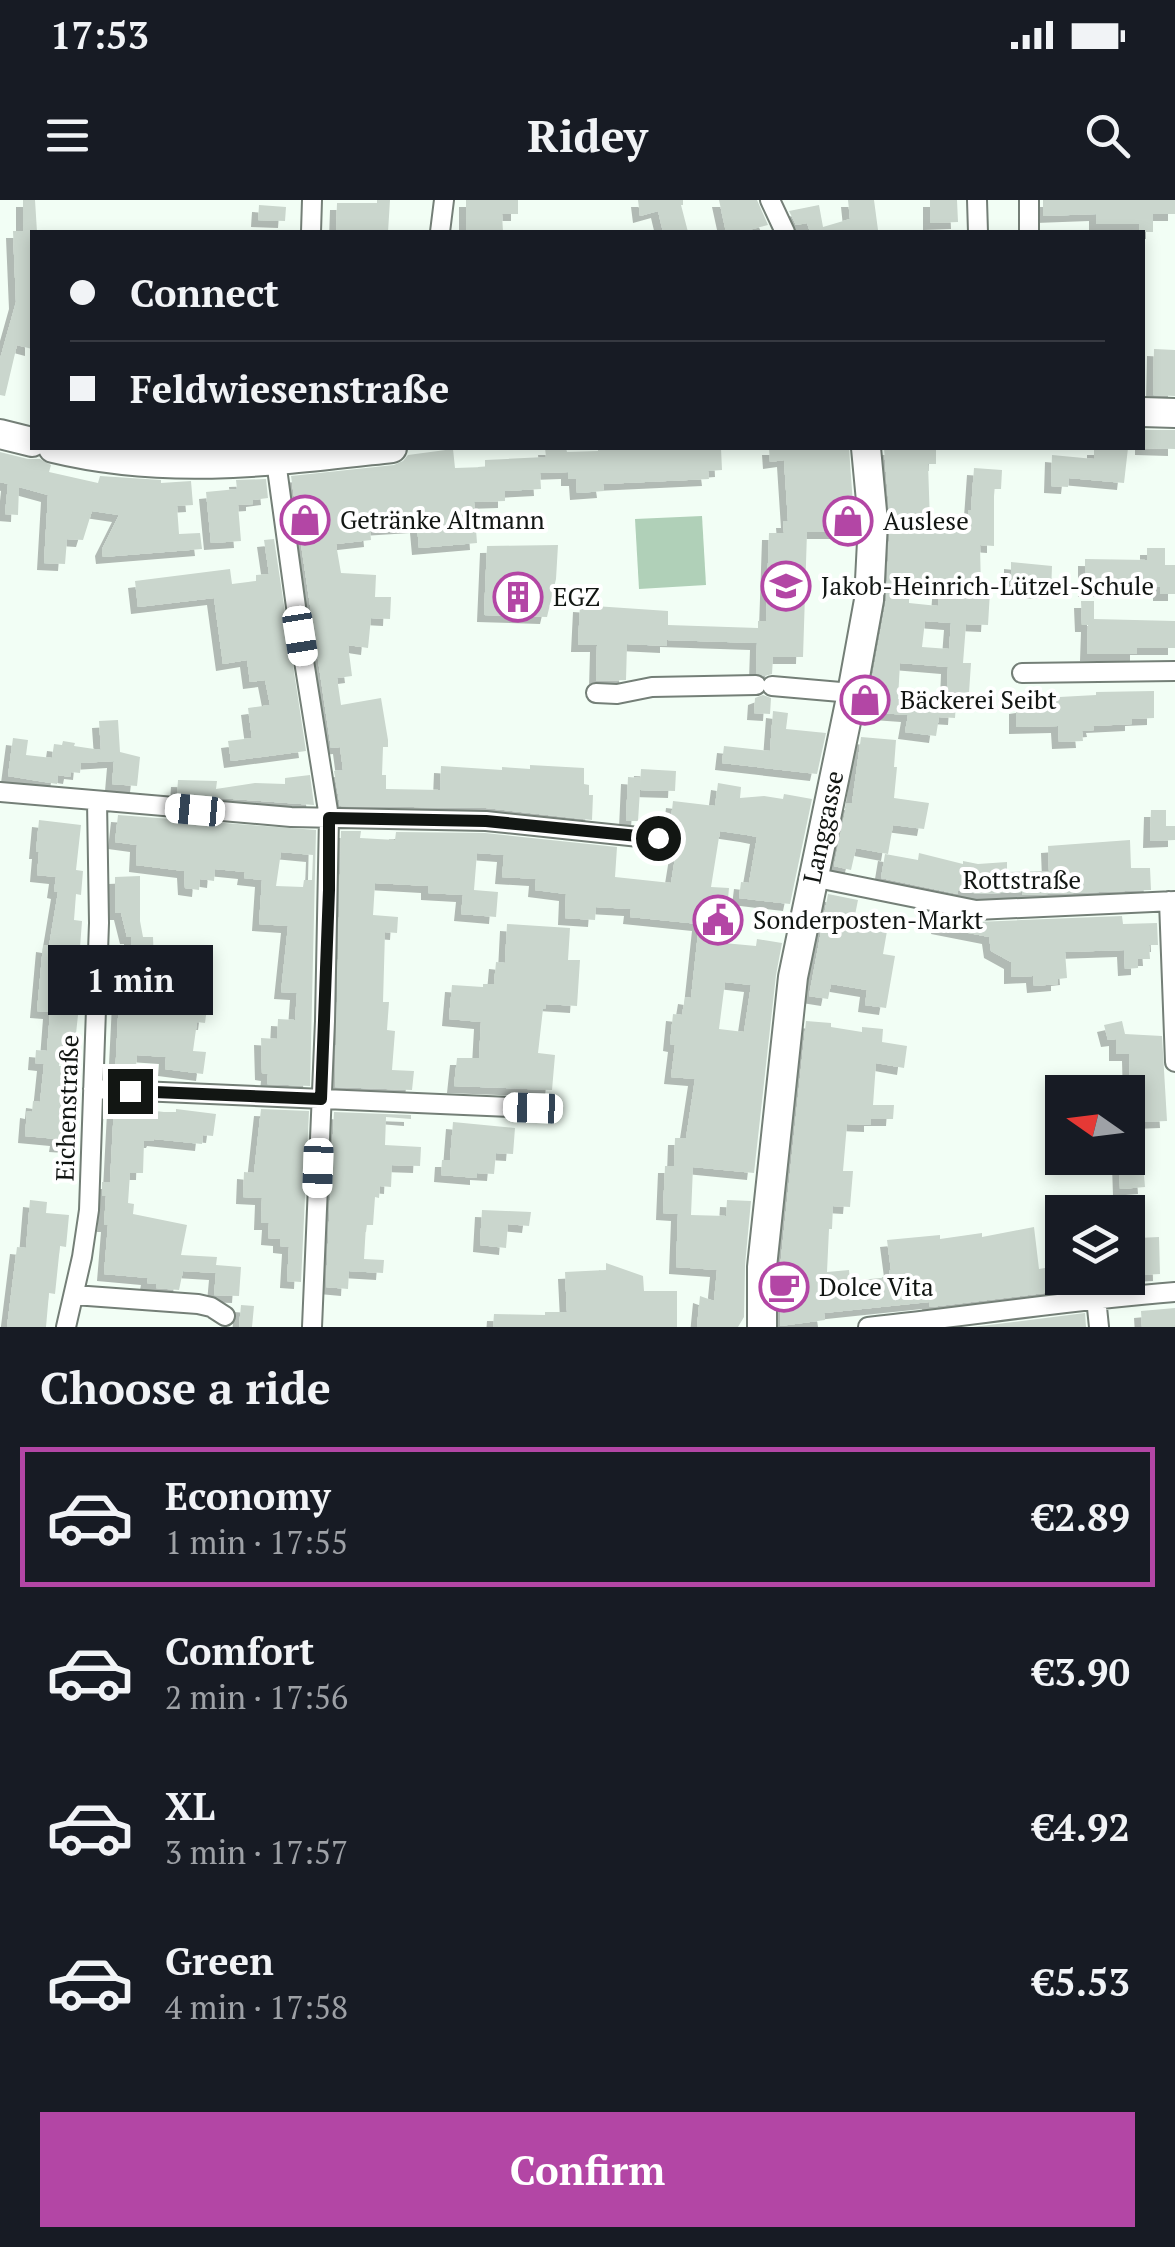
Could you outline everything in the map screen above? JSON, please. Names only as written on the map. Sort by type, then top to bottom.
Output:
[{"type":"main road","points":[[1145,412],[1175,414]]},
{"type":"main road","points":[[0,434],[30,442]]},
{"type":"main road","points":[[62,450],[185,466],[374,450]]},
{"type":"main road","name":"Langgasse","points":[[762,1327],[762,1267],[793,977],[869,600],[874,522],[866,450]]},
{"type":"street","points":[[311,230],[312,200]]},
{"type":"street","points":[[440,230],[444,200]]},
{"type":"street","points":[[770,200],[784,230]]},
{"type":"street","points":[[978,200],[978,230]]},
{"type":"street","points":[[1029,200],[1029,230]]},
{"type":"street","points":[[276,461],[329,818],[312,1327]]},
{"type":"street","points":[[1022,672],[1175,672]]},
{"type":"street","points":[[596,693],[617,694],[652,687],[764,686],[852,693]]},
{"type":"street","points":[[0,792],[214,812],[486,821],[658,838]]},
{"type":"street","name":"Eichenstraße","points":[[66,1327],[86,1237],[88,1210],[99,923],[98,801]]},
{"type":"street","name":"Rottstraße","points":[[812,877],[976,910],[1172,901]]},
{"type":"street","points":[[1172,901],[1175,1062]]},
{"type":"street","points":[[92,1089],[533,1108]]},
{"type":"street","points":[[868,1327],[1175,1292]]},
{"type":"street","points":[[74,1295],[198,1304],[225,1316]]},
{"type":"street","points":[[1096,1298],[1099,1327]]},
{"type":"green space","points":[[702,516],[706,585],[639,589],[635,519]]},
{"type":"building","points":[[23,200],[35,200],[37,230],[30,230],[30,348],[17,345],[5,396],[0,395],[0,359],[16,302],[13,231],[23,231]]},
{"type":"building","points":[[390,200],[388,230],[336,230],[337,203]]},
{"type":"building","points":[[466,200],[518,200],[518,214],[502,214],[503,230],[466,230]]},
{"type":"building","points":[[638,200],[683,200],[687,230],[663,230],[658,211],[640,216]]},
{"type":"building","points":[[719,200],[757,200],[768,225],[726,230]]},
{"type":"building","points":[[848,200],[874,200],[878,230],[809,230],[807,223],[796,225],[789,211],[819,205],[823,227],[850,219]]},
{"type":"building","points":[[930,200],[957,200],[958,222],[930,223]]},
{"type":"building","points":[[1043,200],[1175,200],[1175,214],[1153,214],[1153,232],[1139,230],[1139,224],[1096,224],[1096,214],[1043,216]]},
{"type":"building","points":[[259,205],[286,207],[285,221],[258,220]]},
{"type":"building","points":[[1154,349],[1175,350],[1175,396],[1153,395]]},
{"type":"building","points":[[1145,430],[1175,430],[1175,449],[1145,448]]},
{"type":"building","points":[[446,450],[453,450],[455,468],[485,467],[485,460],[546,457],[545,450],[721,450],[722,470],[708,471],[709,479],[603,484],[604,491],[577,493],[576,479],[568,479],[568,472],[540,473],[541,489],[505,491],[505,501],[474,502],[477,543],[419,548],[417,526],[370,529],[371,540],[336,544],[341,573],[376,575],[375,597],[391,597],[390,619],[371,618],[368,648],[348,645],[352,676],[337,678],[341,705],[381,698],[388,740],[388,747],[383,747],[386,789],[440,790],[441,766],[502,770],[530,769],[530,765],[584,768],[584,784],[589,785],[589,795],[593,795],[592,820],[486,808],[340,806],[334,771],[343,770],[340,747],[331,748],[291,476],[394,465],[408,455]]},
{"type":"building","points":[[769,450],[849,450],[855,532],[807,532],[803,657],[773,657],[772,674],[765,676],[756,673],[757,643],[667,640],[667,646],[627,644],[626,680],[596,681],[597,645],[578,645],[580,605],[668,611],[668,625],[758,628],[758,621],[766,621],[769,533],[784,533],[783,521],[788,521],[784,460],[770,462]]},
{"type":"building","points":[[884,450],[936,450],[936,464],[928,464],[933,526],[968,531],[974,468],[1002,470],[1001,489],[994,489],[994,546],[980,545],[981,591],[990,591],[988,625],[966,624],[963,663],[971,663],[969,693],[947,691],[948,667],[900,663],[898,699],[956,703],[955,718],[939,717],[936,736],[905,732],[908,715],[866,712],[886,601],[890,521]],"holes":[[[909,579],[940,580],[938,606],[909,603]],[[925,621],[951,623],[949,649],[922,647]]]},
{"type":"building","points":[[1094,450],[1128,450],[1124,483],[1069,478],[1068,487],[1051,486],[1052,455],[1094,459]]},
{"type":"building","points":[[0,452],[40,459],[51,465],[49,472],[98,483],[100,476],[161,483],[191,481],[193,505],[177,506],[179,534],[200,533],[202,549],[103,557],[102,549],[119,515],[92,511],[83,540],[67,539],[65,564],[44,563],[48,495],[19,487],[18,515],[5,514],[8,484],[0,482]]},
{"type":"building","points":[[266,479],[268,498],[238,505],[241,541],[211,543],[206,492],[237,489],[236,480]]},
{"type":"building","points":[[274,539],[306,751],[231,761],[228,741],[252,738],[248,708],[270,705],[265,680],[250,682],[247,660],[223,664],[214,598],[138,607],[135,581],[230,569],[232,584],[256,581],[256,575],[269,574],[264,540]]},
{"type":"building","name":"EGZ","points":[[558,545],[556,579],[547,617],[484,615],[487,546]]},
{"type":"building","points":[[1147,548],[1165,548],[1165,565],[1175,565],[1175,594],[1160,594],[1160,587],[1085,590],[1085,559],[1147,560]]},
{"type":"building","points":[[1011,562],[1052,566],[1051,592],[1025,591],[1025,582],[1011,582]]},
{"type":"building","points":[[1081,601],[1094,601],[1094,619],[1175,621],[1175,648],[1137,648],[1137,654],[1087,654],[1088,625],[1082,625]]},
{"type":"building","points":[[1154,691],[1154,718],[1132,719],[1132,724],[1093,726],[1094,730],[1082,731],[1083,741],[1059,742],[1058,726],[1016,727],[1016,707],[1023,706],[1023,699]]},
{"type":"building","points":[[755,698],[771,698],[770,714],[754,713]]},
{"type":"building","points":[[773,711],[788,713],[786,729],[826,733],[817,774],[722,763],[724,746],[770,751]]},
{"type":"building","points":[[118,720],[120,752],[140,757],[137,786],[112,784],[114,761],[81,763],[80,773],[71,772],[70,777],[58,775],[57,784],[8,776],[13,738],[28,740],[26,755],[52,758],[54,744],[62,745],[63,741],[101,750],[99,721]]},
{"type":"building","points":[[861,737],[896,740],[894,798],[929,803],[924,829],[893,825],[888,854],[856,848],[851,870],[834,866],[847,803],[852,803]]},
{"type":"building","points":[[641,769],[676,771],[675,791],[640,790],[638,821],[626,821],[628,777],[640,778]]},
{"type":"building","points":[[310,775],[314,805],[177,795],[178,780],[217,781],[216,789],[255,783],[285,784],[285,778]]},
{"type":"building","points":[[718,783],[741,787],[740,798],[783,799],[784,794],[812,799],[790,904],[739,898],[741,882],[749,883],[757,837],[720,831],[711,887],[729,888],[724,943],[756,946],[757,939],[782,943],[754,1173],[693,1167],[691,1215],[726,1216],[727,1200],[751,1201],[744,1317],[738,1327],[697,1327],[700,1296],[714,1301],[717,1270],[676,1267],[678,1214],[663,1213],[665,1166],[674,1166],[675,1138],[686,1138],[695,1079],[671,1077],[675,1045],[670,1044],[673,1014],[682,1015],[685,997],[691,998],[699,924],[630,917],[631,909],[596,907],[595,920],[565,918],[566,894],[535,890],[536,879],[502,877],[504,855],[477,853],[474,890],[498,892],[496,917],[461,914],[463,895],[428,893],[428,886],[375,883],[373,915],[398,917],[397,933],[385,932],[383,1002],[389,1002],[387,1030],[395,1031],[392,1070],[414,1071],[412,1090],[335,1087],[341,831],[361,831],[360,838],[395,840],[396,832],[485,833],[617,847],[615,877],[671,883],[681,821],[671,819],[673,801],[715,806]],"holes":[[[725,982],[751,985],[744,1032],[719,1029]]]},
{"type":"building","points":[[1151,810],[1166,810],[1166,826],[1175,826],[1175,840],[1150,841]]},
{"type":"building","points":[[118,815],[316,830],[310,1086],[267,1084],[268,1074],[262,1073],[261,1038],[277,1039],[278,1019],[295,1020],[297,993],[281,992],[288,926],[259,924],[262,880],[244,878],[245,872],[215,869],[214,881],[200,879],[199,890],[185,888],[184,871],[136,865],[137,845],[115,842]],"holes":[[[281,852],[313,855],[312,880],[304,880],[303,887],[276,886]]]},
{"type":"building","points":[[39,820],[81,825],[76,870],[83,871],[74,920],[82,921],[78,1015],[75,1043],[62,1041],[59,1066],[76,1067],[71,1146],[56,1145],[57,1139],[25,1136],[27,1111],[32,1112],[33,1101],[40,1102],[44,1064],[35,1063],[36,1050],[47,1051],[50,1012],[37,1011],[43,945],[49,946],[58,892],[54,891],[56,877],[37,875]]},
{"type":"building","points":[[1130,840],[1131,868],[1150,868],[1151,890],[1022,895],[958,890],[958,894],[881,878],[885,854],[918,860],[919,853],[963,864],[1007,862],[1007,872],[1049,871],[1048,846]]},
{"type":"building","points":[[140,876],[143,937],[153,937],[154,963],[149,963],[146,1007],[174,1009],[175,1003],[207,1008],[205,1023],[197,1022],[193,1051],[206,1052],[203,1074],[165,1069],[166,1057],[137,1055],[135,1078],[115,1077],[120,978],[131,979],[131,937],[127,937],[121,913],[115,913],[115,877]]},
{"type":"building","points":[[828,894],[858,900],[853,925],[887,931],[883,954],[895,956],[886,1008],[865,1005],[867,990],[831,984],[828,999],[809,996]]},
{"type":"building","points":[[941,916],[976,922],[1122,916],[1123,924],[1157,923],[1158,945],[1149,945],[1150,959],[1138,959],[1138,968],[1125,969],[1124,950],[1065,952],[1067,978],[1058,979],[1058,984],[1034,986],[1033,976],[1011,977],[1011,962],[991,951],[989,937],[938,927]]},
{"type":"building","points":[[507,924],[570,928],[568,960],[580,960],[577,1006],[546,1004],[543,1009],[538,1053],[555,1055],[552,1090],[454,1086],[457,1058],[479,1058],[481,1022],[449,1019],[452,985],[494,984],[496,962],[505,963]]},
{"type":"building","points":[[806,1021],[831,1023],[831,1027],[862,1032],[862,1027],[883,1029],[882,1042],[907,1046],[904,1068],[876,1063],[873,1105],[894,1105],[893,1119],[871,1119],[871,1125],[847,1124],[843,1171],[853,1171],[850,1207],[833,1206],[827,1272],[849,1270],[850,1281],[890,1277],[887,1240],[982,1233],[982,1237],[1034,1227],[1039,1269],[1045,1268],[1045,1293],[930,1307],[929,1302],[824,1313],[825,1320],[780,1326],[780,1268]]},
{"type":"building","points":[[1122,1021],[1125,1034],[1162,1036],[1167,1121],[1145,1122],[1145,1075],[1130,1075],[1129,1054],[1116,1054],[1116,1039],[1108,1040],[1104,1025]]},
{"type":"building","points":[[114,1106],[216,1114],[213,1136],[203,1135],[202,1144],[144,1141],[143,1173],[130,1173],[128,1203],[134,1204],[133,1214],[187,1225],[181,1255],[217,1257],[216,1265],[241,1267],[239,1296],[214,1295],[216,1273],[183,1271],[179,1290],[156,1288],[156,1284],[147,1283],[148,1278],[104,1274],[108,1225],[104,1225],[106,1196],[102,1196],[102,1182],[110,1182]]},
{"type":"building","points":[[261,1109],[309,1111],[301,1282],[287,1281],[289,1247],[280,1246],[280,1239],[268,1238],[269,1223],[261,1223],[262,1198],[243,1197],[244,1172],[254,1173]]},
{"type":"building","points":[[334,1112],[411,1115],[411,1119],[386,1117],[385,1145],[421,1147],[420,1166],[392,1165],[391,1187],[380,1186],[373,1225],[366,1225],[364,1259],[384,1260],[383,1273],[349,1271],[348,1289],[326,1287]]},
{"type":"building","points":[[453,1122],[515,1128],[513,1154],[496,1153],[494,1174],[477,1173],[477,1178],[441,1175],[442,1160],[450,1160]]},
{"type":"building","points":[[1120,1175],[1144,1175],[1145,1187],[1120,1189]]},
{"type":"building","points":[[30,1200],[47,1202],[46,1213],[69,1215],[66,1247],[60,1246],[55,1294],[49,1293],[46,1327],[7,1327],[17,1247],[26,1248]]},
{"type":"building","points":[[482,1210],[531,1212],[529,1226],[508,1224],[506,1248],[480,1245]]},
{"type":"building","points":[[1159,1237],[1160,1274],[1145,1275],[1145,1238]]},
{"type":"building","points":[[606,1263],[643,1276],[644,1291],[677,1291],[677,1327],[493,1327],[494,1314],[567,1312],[565,1272],[606,1270]]},
{"type":"building","points":[[241,1305],[254,1306],[252,1327],[239,1327]]},
{"type":"building","points":[[1175,1308],[1175,1327],[1142,1327],[1141,1311]]},
{"type":"building","points":[[1085,1313],[1086,1327],[973,1327]]},
{"type":"place","name":"Getränke Altmann","points":[[305,520]]},
{"type":"place","name":"Auslese","points":[[848,521]]},
{"type":"place","name":"Jakob-Heinrich-Lützel-Schule","points":[[786,586]]},
{"type":"place","name":"EGZ","points":[[518,597]]},
{"type":"place","name":"Bäckerei Seibt","points":[[865,700]]},
{"type":"place","name":"Sonderposten-Markt","points":[[718,920]]},
{"type":"place","name":"Dolce Vita","points":[[784,1287]]},
{"type":"route","points":[[130,1091],[321,1099],[329,818],[486,821],[658,838]]}]
